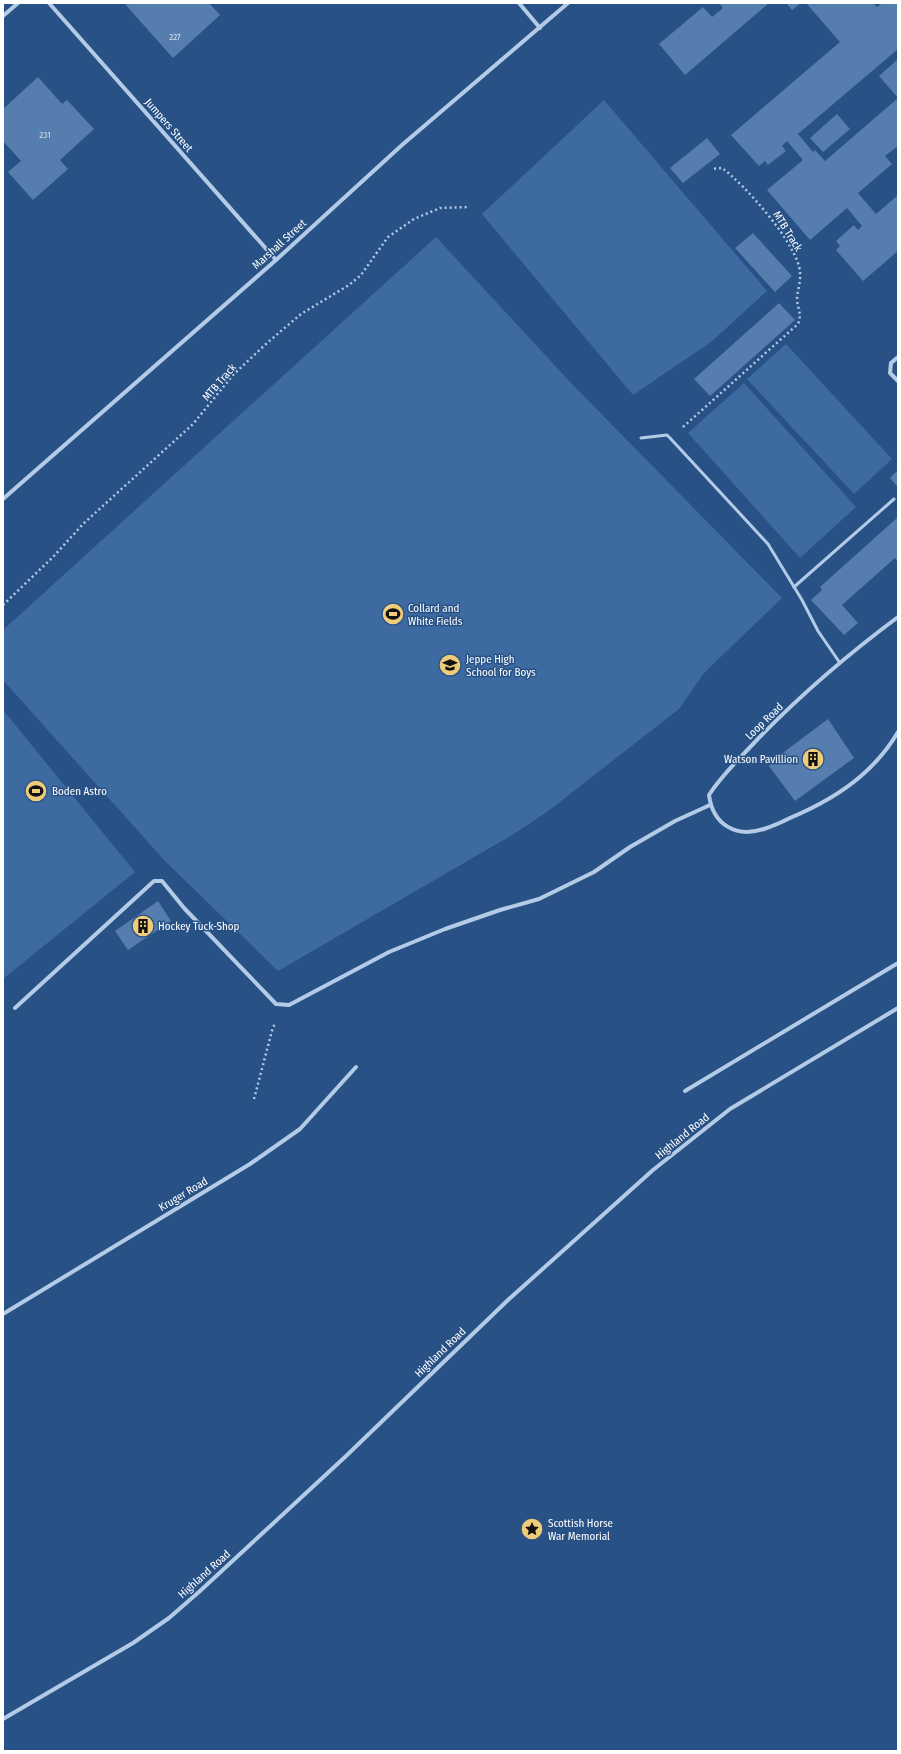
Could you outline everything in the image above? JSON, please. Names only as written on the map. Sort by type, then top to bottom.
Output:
[{"type":"street","points":[[3,16],[18,3]]},
{"type":"street","name":"Jumpers Street","points":[[49,3],[276,260]]},
{"type":"street","points":[[519,3],[540,28]]},
{"type":"street","name":"Marshall Street","points":[[3,498],[276,260],[402,145],[568,3]]},
{"type":"street","points":[[898,357],[891,363],[890,373],[898,381]]},
{"type":"street","name":"Loop Road","points":[[710,805],[709,795],[719,779],[774,722],[840,663],[898,617]]},
{"type":"street","points":[[15,1008],[154,881],[162,881],[184,908],[276,1004],[289,1005],[389,952],[445,929],[500,910],[539,899],[594,872],[630,847],[675,821],[710,805],[716,817],[728,828],[744,832],[764,829],[815,807],[839,793],[862,776],[887,750],[898,732]]},
{"type":"street","points":[[685,1091],[898,963]]},
{"type":"street","name":"Highland Road","points":[[3,1719],[133,1644],[169,1618],[345,1457],[508,1300],[653,1170],[712,1123],[755,1093],[898,1008]]},
{"type":"street","name":"Kruger Road","points":[[3,1314],[250,1164],[288,1139],[312,1118],[356,1067]]},
{"type":"lane","points":[[641,438],[667,435],[768,544],[794,587],[818,632],[840,663]]},
{"type":"lane","points":[[794,587],[894,499]]},
{"type":"path","name":"MTB Track","points":[[670,438],[798,324],[801,318],[797,302],[800,272],[796,257],[766,211],[732,175],[722,168],[712,169]]},
{"type":"path","name":"MTB Track","points":[[3,605],[48,562],[83,524],[193,424],[233,375],[267,343],[301,314],[349,285],[361,275],[388,237],[414,219],[440,208],[469,207]]},
{"type":"path","points":[[254,1099],[272,1027],[289,1005]]},
{"type":"shaded area","points":[[604,100],[767,291],[711,342],[633,395],[482,214]]},
{"type":"shaded area","name":"Collard and White Fields","points":[[436,237],[571,383],[782,598],[704,673],[679,709],[547,812],[514,834],[278,971],[164,860],[3,680],[3,630]]},
{"type":"shaded area","points":[[786,344],[892,459],[854,494],[747,379]]},
{"type":"shaded area","points":[[744,383],[856,507],[800,558],[688,433]]},
{"type":"shaded area","name":"Boden Astro","points":[[3,710],[135,872],[3,979]]},
{"type":"building","points":[[124,3],[209,3],[220,15],[173,58]]},
{"type":"building","points":[[719,3],[769,3],[685,75],[659,44],[703,7],[712,17],[723,8]]},
{"type":"building","points":[[786,3],[801,3],[792,10]]},
{"type":"building","points":[[806,3],[873,3],[877,7],[882,3],[898,3],[898,49],[798,134],[813,152],[815,150],[825,161],[898,98],[898,146],[885,156],[892,164],[858,193],[876,214],[898,195],[898,251],[863,281],[836,250],[840,246],[836,241],[854,225],[858,230],[862,226],[847,208],[810,240],[767,190],[803,160],[787,141],[782,146],[786,151],[768,165],[765,161],[759,166],[731,135],[840,42]]},
{"type":"building","points":[[898,59],[898,98],[879,76]]},
{"type":"building","points":[[38,77],[62,104],[67,100],[94,129],[60,160],[68,169],[33,200],[8,172],[21,161],[3,141],[3,109]]},
{"type":"building","points":[[837,114],[850,129],[823,152],[810,138]]},
{"type":"building","points":[[707,138],[720,154],[683,183],[670,168]]},
{"type":"building","points":[[753,233],[792,276],[775,292],[735,248]]},
{"type":"building","points":[[779,303],[795,320],[710,396],[694,379]]},
{"type":"building","points":[[898,470],[898,487],[890,478]]},
{"type":"building","points":[[898,517],[898,562],[895,558],[842,605],[858,623],[844,635],[811,600],[822,590],[820,587]]},
{"type":"building","name":"Watson Pavillion","points":[[828,719],[854,758],[795,801],[769,766],[772,761]]},
{"type":"building","name":"Hockey Tuck-Shop","points":[[158,901],[171,921],[128,950],[115,931]]},
{"type":"place","name":"Collard and White Fields","points":[[393,614]]},
{"type":"place","name":"Jeppe High School for Boys","points":[[450,665]]},
{"type":"place","name":"Watson Pavillion","points":[[813,759]]},
{"type":"place","name":"Boden Astro","points":[[36,791]]},
{"type":"place","name":"Hockey Tuck-Shop","points":[[143,926]]},
{"type":"place","name":"Scottish Horse War Memorial","points":[[532,1529]]}]
